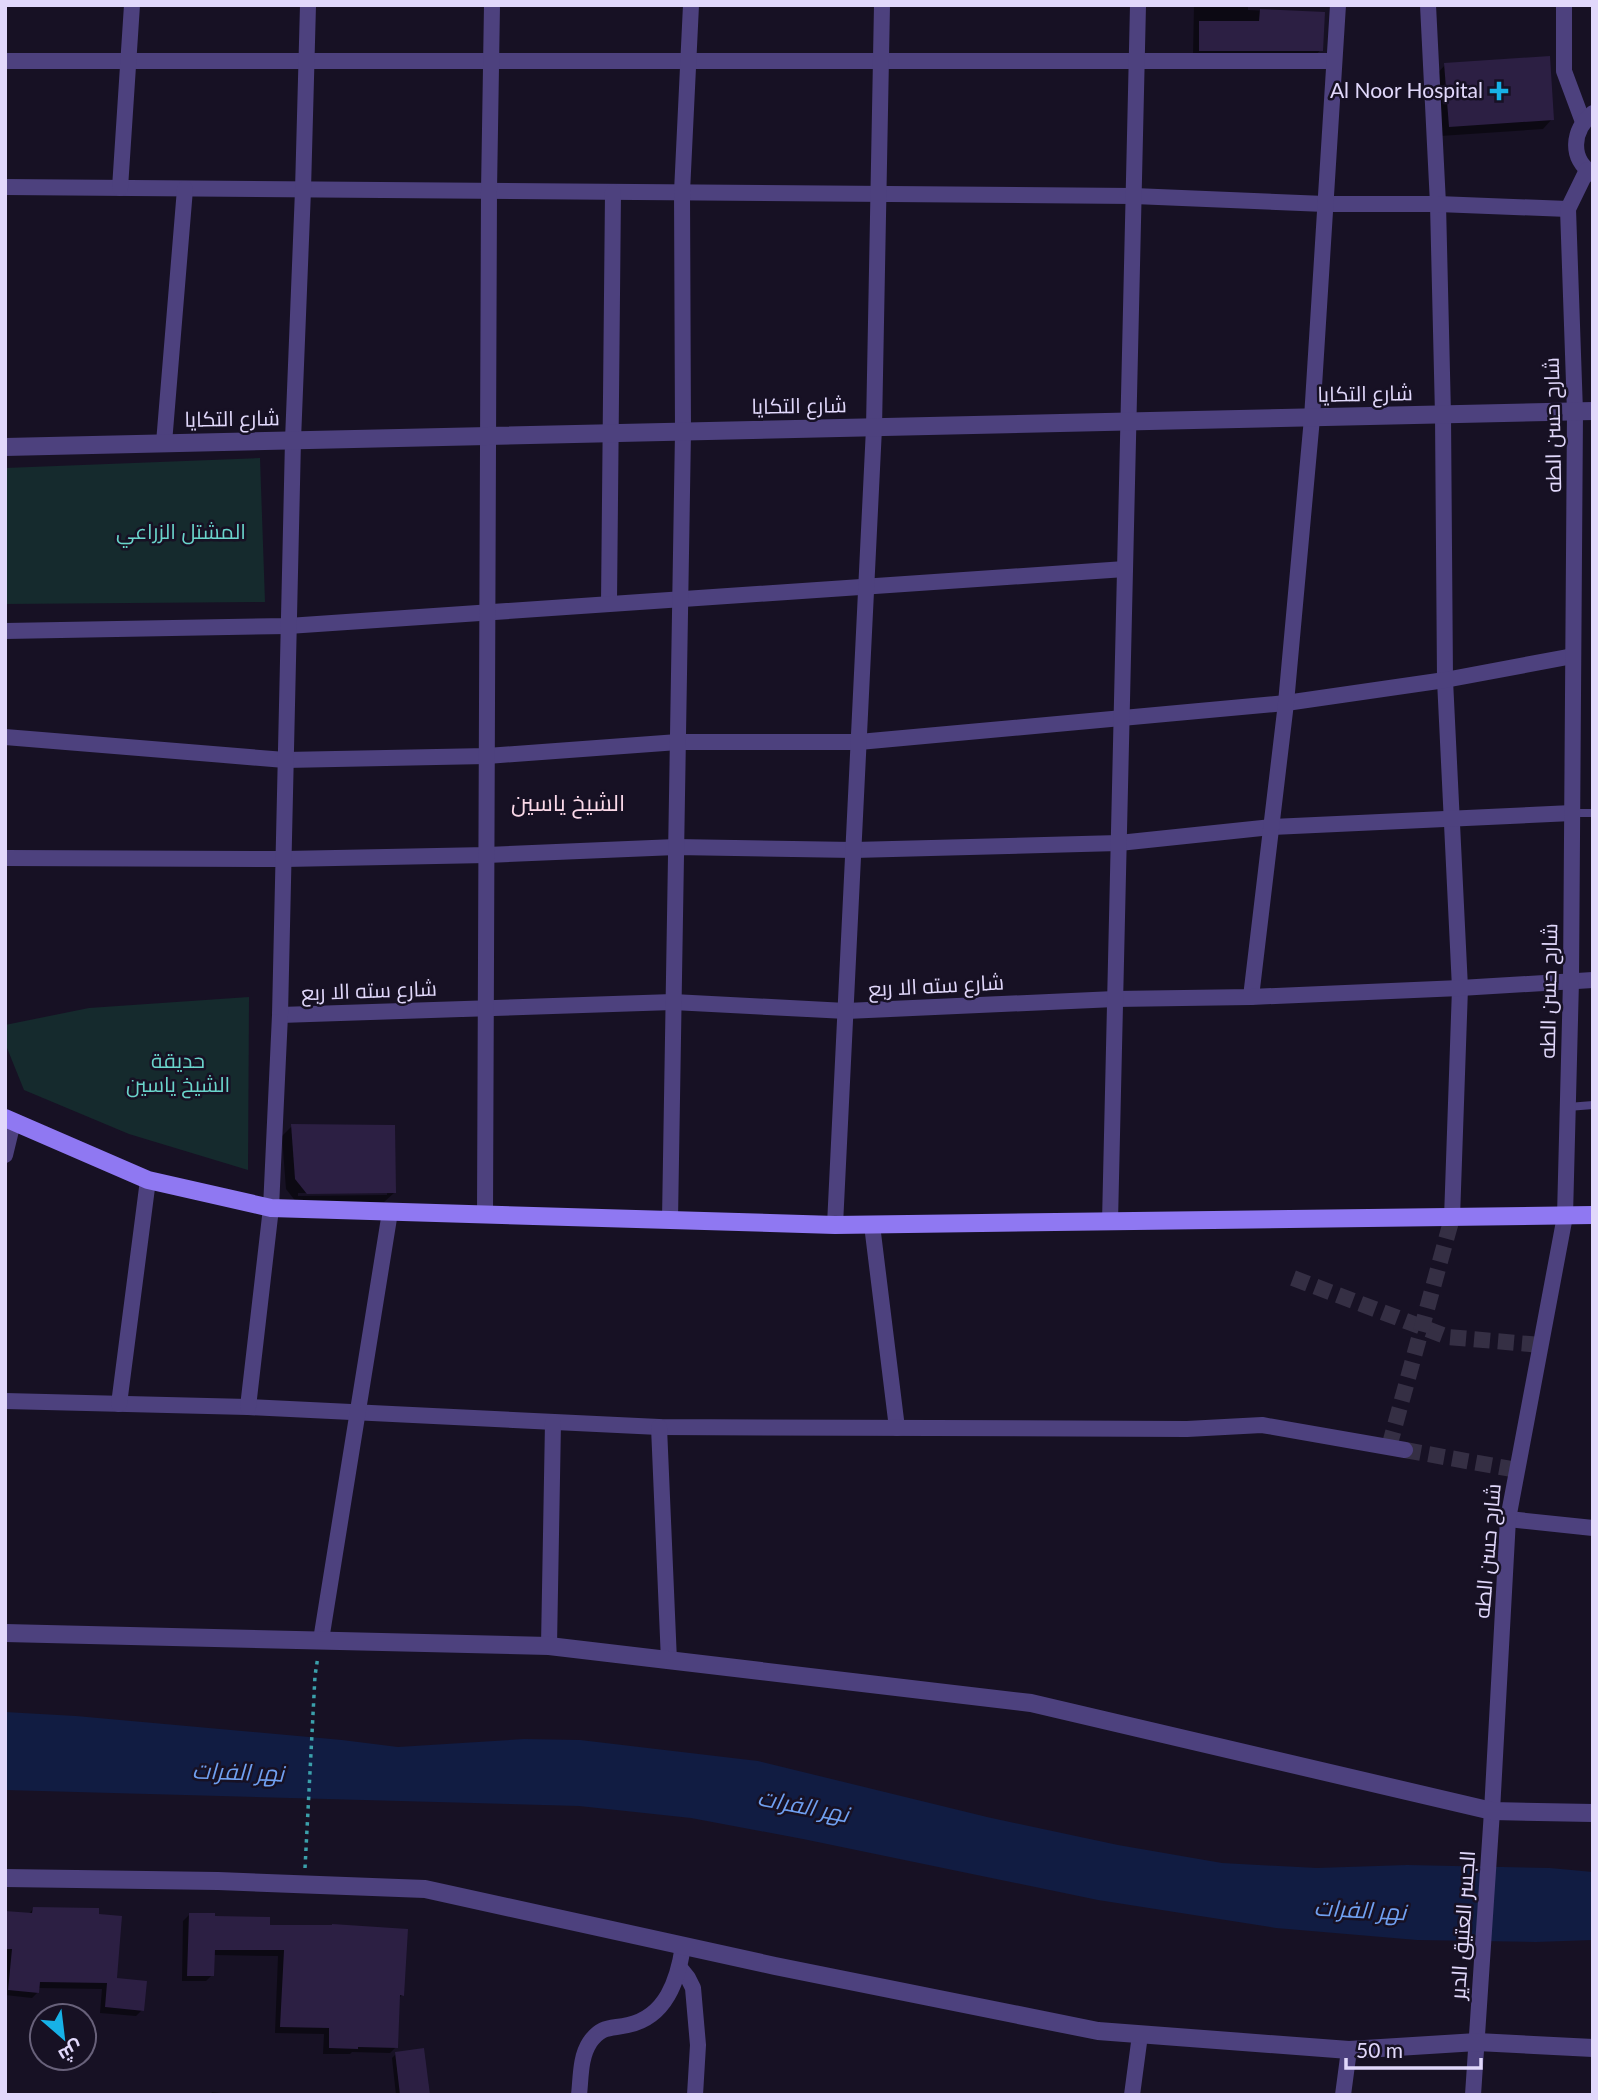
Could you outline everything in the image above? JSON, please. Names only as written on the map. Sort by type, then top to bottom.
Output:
[{"type":"main road","points":[[9,1120],[148,1180],[271,1208],[835,1225],[1593,1215]]},
{"type":"street","points":[[120,188],[132,5]]},
{"type":"street","points":[[248,1408],[271,1208],[281,1015],[288,626],[308,5]]},
{"type":"street","points":[[485,1215],[492,5]]},
{"type":"street","points":[[670,1220],[683,432],[682,192],[691,5]]},
{"type":"street","points":[[835,1225],[874,428],[882,5]]},
{"type":"street","points":[[1110,1222],[1138,5]]},
{"type":"street","points":[[1251,997],[1286,703],[1312,418],[1338,5]]},
{"type":"street","points":[[1428,5],[1438,204],[1446,680],[1460,988],[1452,1218]]},
{"type":"street","points":[[1564,5],[1564,71],[1588,118],[1575,142],[1580,162],[1590,172]]},
{"type":"street","points":[[5,61],[1334,61]]},
{"type":"street","name":"شارح حسن الطه","points":[[1492,1811],[1508,1519],[1565,1216],[1571,981],[1573,656],[1584,412],[1568,209],[1590,172]]},
{"type":"street","points":[[5,187],[1134,196],[1325,204],[1438,204],[1568,209]]},
{"type":"street","points":[[164,443],[185,189]]},
{"type":"street","points":[[609,603],[613,192]]},
{"type":"street","name":"شارع التكايا","points":[[5,447],[1584,412]]},
{"type":"street","points":[[5,631],[288,626],[1125,569]]},
{"type":"street","points":[[5,737],[285,760],[487,756],[678,742],[859,742],[1286,703],[1446,680],[1573,656]]},
{"type":"street","points":[[5,858],[285,859],[487,855],[676,847],[854,850],[1119,843],[1272,827],[1572,813]]},
{"type":"street","name":"شارع سته الا ربع","points":[[281,1015],[673,1002],[846,1011],[1115,999],[1251,997],[1593,980]]},
{"type":"street","points":[[5,1155],[9,1120]]},
{"type":"street","points":[[119,1404],[148,1180]]},
{"type":"street","points":[[321,1640],[390,1212]]},
{"type":"street","points":[[872,1225],[897,1428]]},
{"type":"street","points":[[5,1401],[248,1408],[659,1427],[1187,1429],[1262,1425],[1405,1450]]},
{"type":"street","points":[[549,1646],[552,1422]]},
{"type":"street","points":[[659,1427],[668,1661]]},
{"type":"street","points":[[1508,1519],[1593,1528]]},
{"type":"street","points":[[5,1633],[549,1646],[1031,1703],[1492,1811],[1593,1813]]},
{"type":"street","name":"الجسر العتيق الدير","points":[[1473,2095],[1492,1811]]},
{"type":"street","points":[[5,1878],[218,1881],[425,1889],[788,1969],[1098,2031],[1349,2050],[1477,2042],[1593,2048]]},
{"type":"street","points":[[579,2095],[583,2056],[590,2042],[599,2032],[643,2019],[663,2004],[674,1987],[683,1946]]},
{"type":"street","points":[[680,1968],[693,1987],[698,2045],[695,2095]]},
{"type":"street","points":[[1132,2095],[1140,2035]]},
{"type":"street","points":[[1343,2095],[1349,2050]]},
{"type":"lane","points":[[1572,813],[1593,813]]},
{"type":"lane","points":[[1568,1107],[1593,1105]]},
{"type":"path","points":[[307,1857],[315,1676]]},
{"type":"green space","name":"المشتل الزراعي","points":[[260,458],[265,602],[5,604],[5,468]]},
{"type":"green space","name":"حديقة الشيخ ياسين","points":[[249,997],[248,1170],[129,1134],[24,1090],[5,1043],[5,1025],[89,1008]]},
{"type":"water","name":"نهر الفرات","points":[[5,1712],[76,1716],[398,1747],[524,1739],[580,1740],[758,1761],[987,1817],[1118,1845],[1222,1863],[1317,1868],[1407,1865],[1550,1868],[1593,1872],[1593,1940],[1417,1940],[1276,1928],[1098,1900],[691,1818],[579,1806],[5,1790]]},
{"type":"building","points":[[1260,9],[1325,12],[1323,51],[1199,51],[1199,21],[1259,21]]},
{"type":"building","name":"Al Noor Hospital","points":[[1550,56],[1554,120],[1449,127],[1444,63]]},
{"type":"building","points":[[291,1124],[395,1125],[396,1193],[307,1194],[295,1179]]},
{"type":"building","points":[[33,1907],[99,1908],[99,1914],[122,1916],[117,1978],[147,1981],[144,2011],[105,2007],[107,1983],[40,1982],[39,1993],[8,1990],[12,1949],[5,1949],[5,1911],[32,1913]]},
{"type":"building","points":[[189,1913],[270,1917],[270,1925],[332,1924],[408,1929],[404,1996],[400,1995],[398,2048],[329,2048],[329,2028],[280,2027],[284,1950],[215,1950],[214,1976],[187,1976]]},
{"type":"building","points":[[424,2048],[430,2095],[400,2095],[395,2052]]},
{"type":"tunnel","points":[[1389,1447],[1452,1218]]},
{"type":"tunnel","points":[[1293,1278],[1448,1337],[1541,1345]]},
{"type":"tunnel","points":[[1405,1450],[1517,1470]]},
{"type":"place","name":"Al Noor Hospital","points":[[1499,91]]},
{"type":"district","name":"الشيخ ياسين","points":[[568,803]]}]
